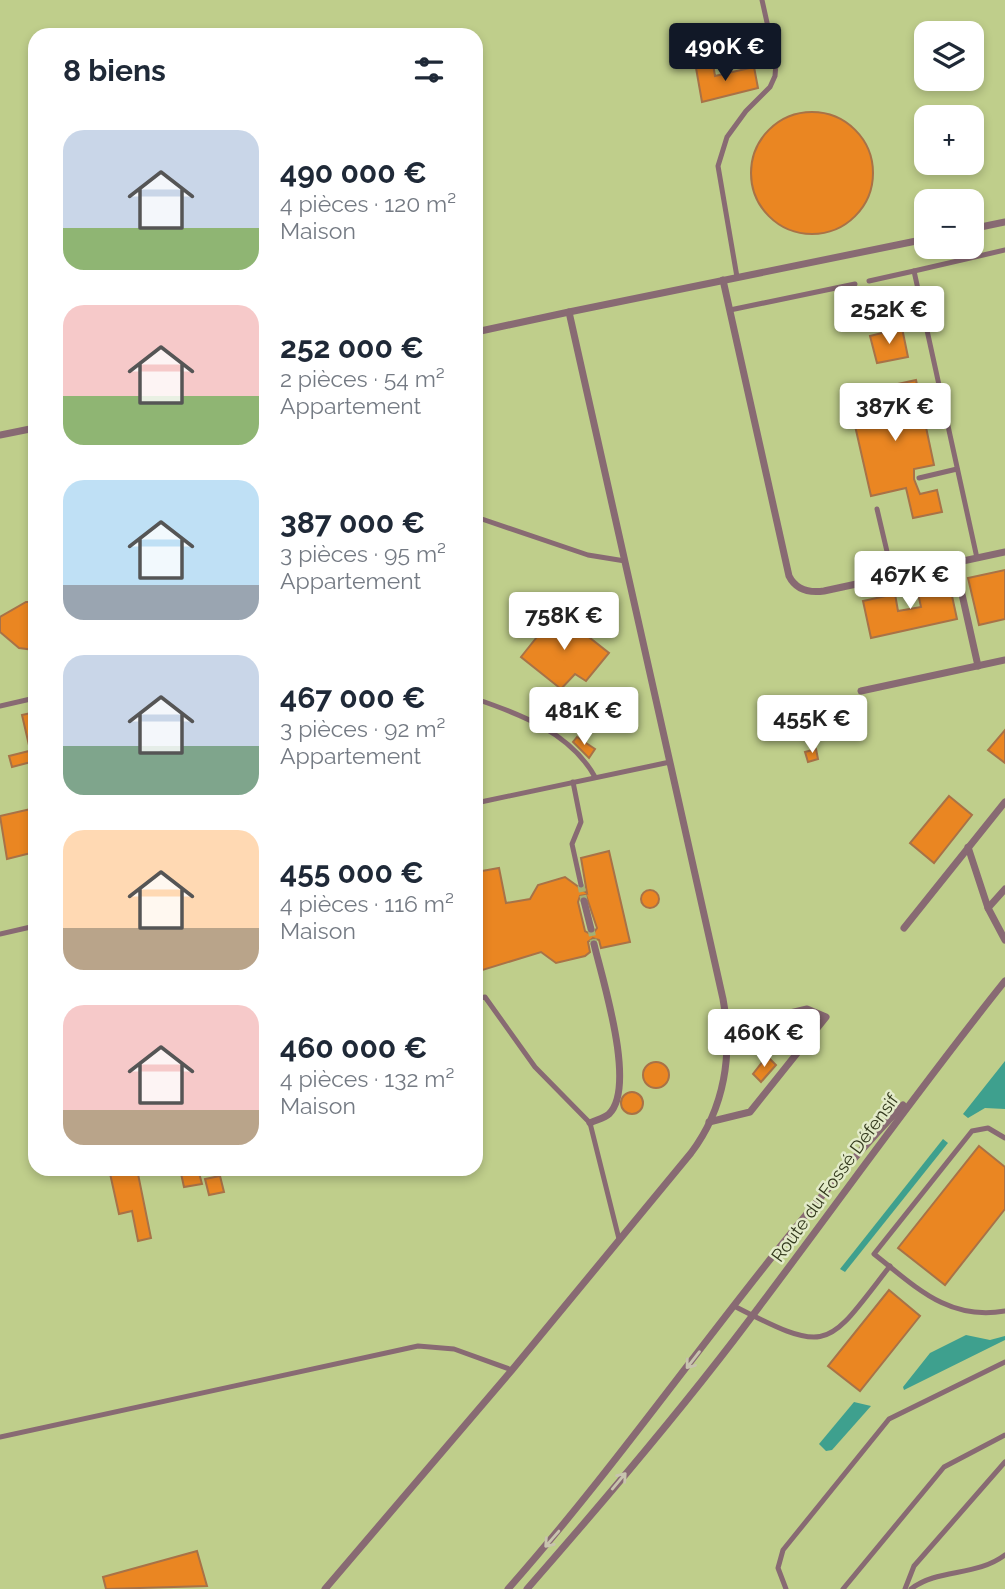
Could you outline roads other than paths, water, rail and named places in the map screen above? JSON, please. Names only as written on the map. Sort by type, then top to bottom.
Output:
[{"type":"street","points":[[984,226],[1005,222]]},
{"type":"street","points":[[483,330],[914,241]]},
{"type":"street","points":[[723,280],[791,581],[801,589],[818,592],[1005,552]]},
{"type":"street","points":[[325,1589],[512,1370],[691,1153],[709,1122],[723,1083],[727,1028],[569,312]]},
{"type":"street","points":[[0,435],[28,429]]},
{"type":"street","points":[[955,563],[978,666]]},
{"type":"street","points":[[861,691],[1005,660]]},
{"type":"street","points":[[904,928],[1005,802]]},
{"type":"street","points":[[968,847],[988,908],[1005,940]]},
{"type":"street","points":[[988,908],[1005,888]]},
{"type":"street","points":[[584,901],[591,929]]},
{"type":"street","points":[[590,1123],[606,1116],[613,1109],[620,1078],[618,1052],[594,944]]},
{"type":"street","points":[[918,1090],[1005,981]]},
{"type":"street","points":[[709,1122],[750,1112],[826,1017],[807,1009],[727,1028]]},
{"type":"street","name":"Route du Fossé Défensif","points":[[508,1589],[604,1477],[840,1172],[918,1090]]},
{"type":"street","name":"Route du Fossé Défensif","points":[[527,1589],[663,1428],[753,1315],[918,1090]]},
{"type":"lane","points":[[737,277],[718,166],[727,137],[746,111],[770,87],[775,76],[776,64],[762,0]]},
{"type":"lane","points":[[869,281],[1005,250]]},
{"type":"lane","points":[[914,271],[977,558]]},
{"type":"lane","points":[[730,310],[855,284]]},
{"type":"lane","points":[[919,478],[957,469]]},
{"type":"lane","points":[[877,509],[892,576]]},
{"type":"lane","points":[[483,519],[589,555],[625,561]]},
{"type":"lane","points":[[0,706],[28,700]]},
{"type":"lane","points":[[483,701],[529,717],[543,726],[587,764],[595,777]]},
{"type":"lane","points":[[483,801],[670,761]]},
{"type":"lane","points":[[573,782],[581,822],[572,844],[581,886]]},
{"type":"lane","points":[[0,934],[28,928]]},
{"type":"lane","points":[[483,997],[535,1067],[590,1123],[620,1239]]},
{"type":"lane","points":[[1005,1138],[988,1128],[975,1129],[968,1135],[874,1254],[954,1310],[978,1314],[1005,1311]]},
{"type":"lane","points":[[734,1306],[800,1337],[824,1337],[845,1324],[890,1266]]},
{"type":"lane","points":[[0,1437],[418,1346],[454,1349],[512,1370]]},
{"type":"lane","points":[[786,1589],[778,1568],[783,1550],[886,1422],[1005,1362]]},
{"type":"lane","points":[[843,1589],[938,1472],[950,1462],[1005,1435]]},
{"type":"lane","points":[[905,1589],[914,1566],[1005,1462]]},
{"type":"lane","points":[[911,1589],[932,1578],[983,1568],[1005,1555]]},
{"type":"water","points":[[1005,1061],[1005,1109],[985,1108],[968,1118],[963,1114]]},
{"type":"water","points":[[943,1139],[948,1143],[845,1272],[840,1269]]},
{"type":"water","points":[[966,1335],[990,1340],[1005,1336],[1005,1340],[904,1390],[903,1387],[930,1353]]},
{"type":"water","points":[[854,1402],[871,1406],[832,1450],[826,1451],[819,1444]]},
{"type":"tunnel","points":[[581,885],[584,901]]},
{"type":"tunnel","points":[[591,929],[594,944]]}]
